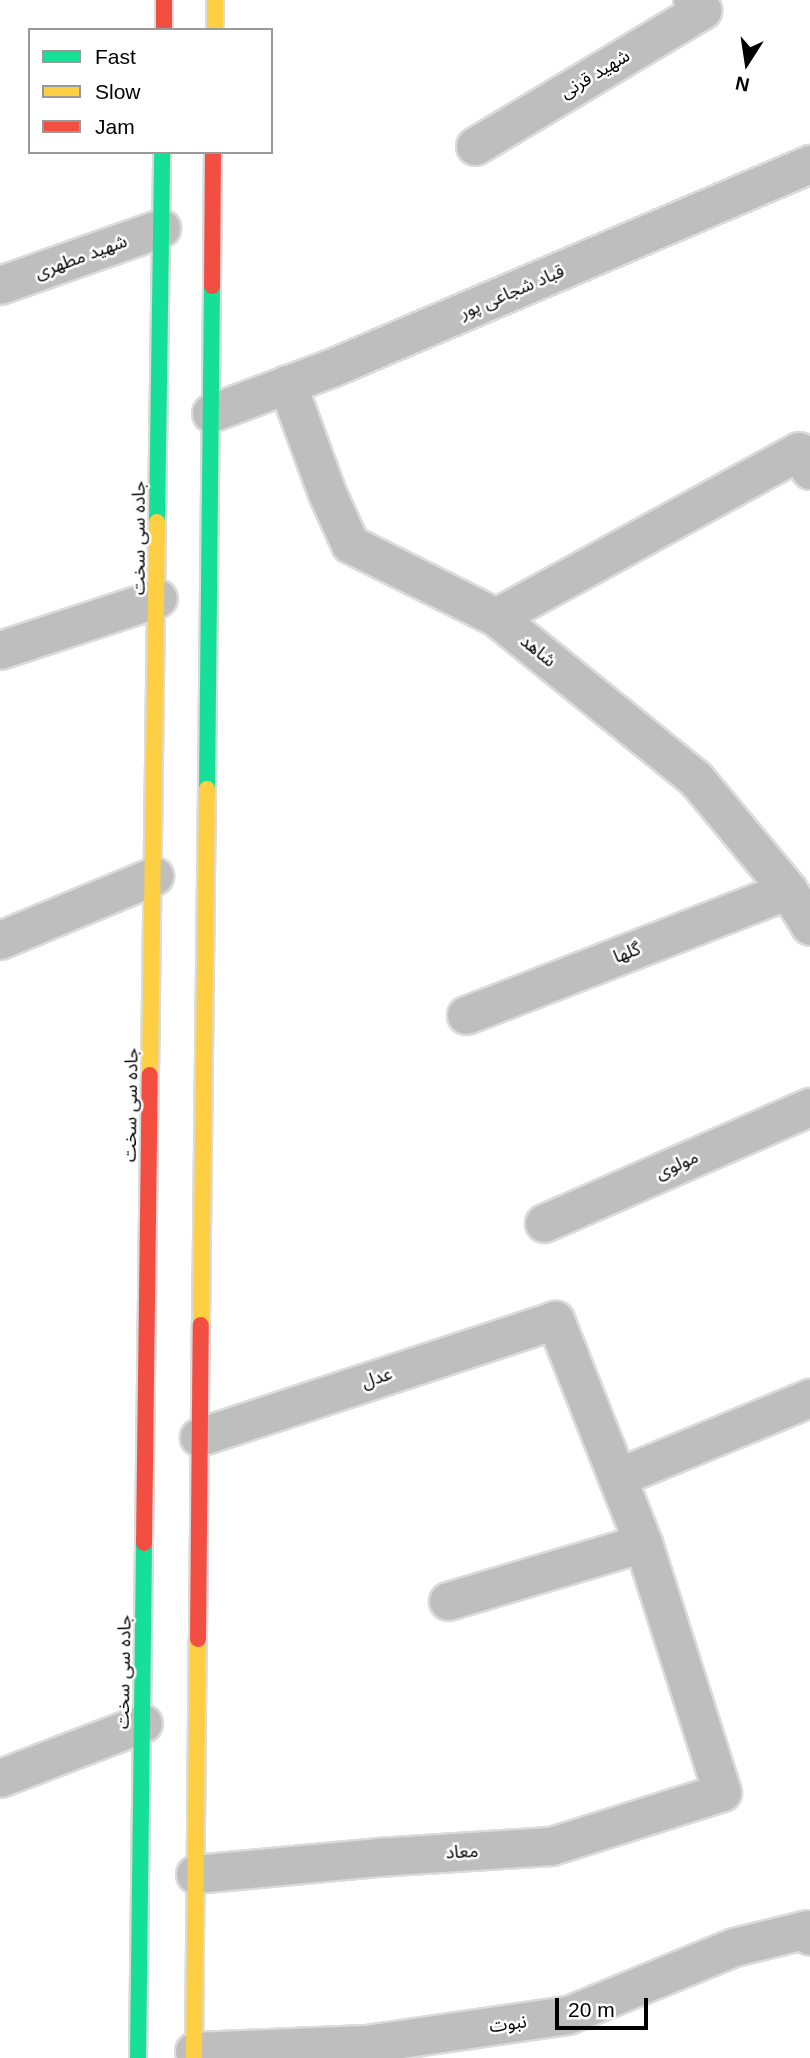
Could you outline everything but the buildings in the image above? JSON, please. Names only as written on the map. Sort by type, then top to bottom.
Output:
[{"type":"main road","points":[[164,0],[164,28]]},
{"type":"main road","points":[[215,0],[215,28]]},
{"type":"main road","name":"جاده سی سخت","points":[[138,2058],[155,1182],[154,876],[162,154]]},
{"type":"main road","points":[[194,2055],[199,1437],[196,1179],[214,154]]},
{"type":"street","name":"شهید قرنی","points":[[475,146],[702,3]]},
{"type":"street","name":"قباد شجاعی پور","points":[[211,412],[287,384],[646,236],[810,164]]},
{"type":"street","name":"شهید مطهری","points":[[0,285],[161,228]]},
{"type":"street","name":"شاهد","points":[[287,384],[327,493],[350,544],[496,617],[696,779],[788,890],[810,926]]},
{"type":"street","points":[[496,617],[799,452],[810,470]]},
{"type":"street","points":[[0,650],[158,597]]},
{"type":"street","points":[[0,940],[154,876]]},
{"type":"street","name":"گلها","points":[[466,1015],[788,890]]},
{"type":"street","name":"مولوی","points":[[544,1223],[810,1107]]},
{"type":"street","name":"عدل","points":[[199,1437],[555,1320],[618,1477]]},
{"type":"street","points":[[448,1601],[643,1543],[618,1477],[810,1398]]},
{"type":"street","name":"معاد","points":[[195,1874],[377,1857],[551,1846],[722,1792],[643,1543]]},
{"type":"street","points":[[0,1778],[143,1723]]},
{"type":"street","name":"نبوت","points":[[194,2055],[366,2044],[569,2015],[734,1947],[809,1932]]},
{"type":"traffic: fast","points":[[157,522],[162,154]]},
{"type":"traffic: fast","points":[[207,789],[212,286]]},
{"type":"traffic: fast","points":[[138,2058],[144,1543]]},
{"type":"traffic: slow","points":[[215,0],[215,28]]},
{"type":"traffic: slow","points":[[150,1075],[157,522]]},
{"type":"traffic: slow","points":[[201,1325],[207,789]]},
{"type":"traffic: slow","points":[[194,2058],[198,1639]]},
{"type":"traffic: jam","points":[[164,0],[164,28]]},
{"type":"traffic: jam","points":[[212,286],[213,154]]},
{"type":"traffic: jam","points":[[144,1543],[150,1075]]},
{"type":"traffic: jam","points":[[198,1639],[201,1325]]}]
